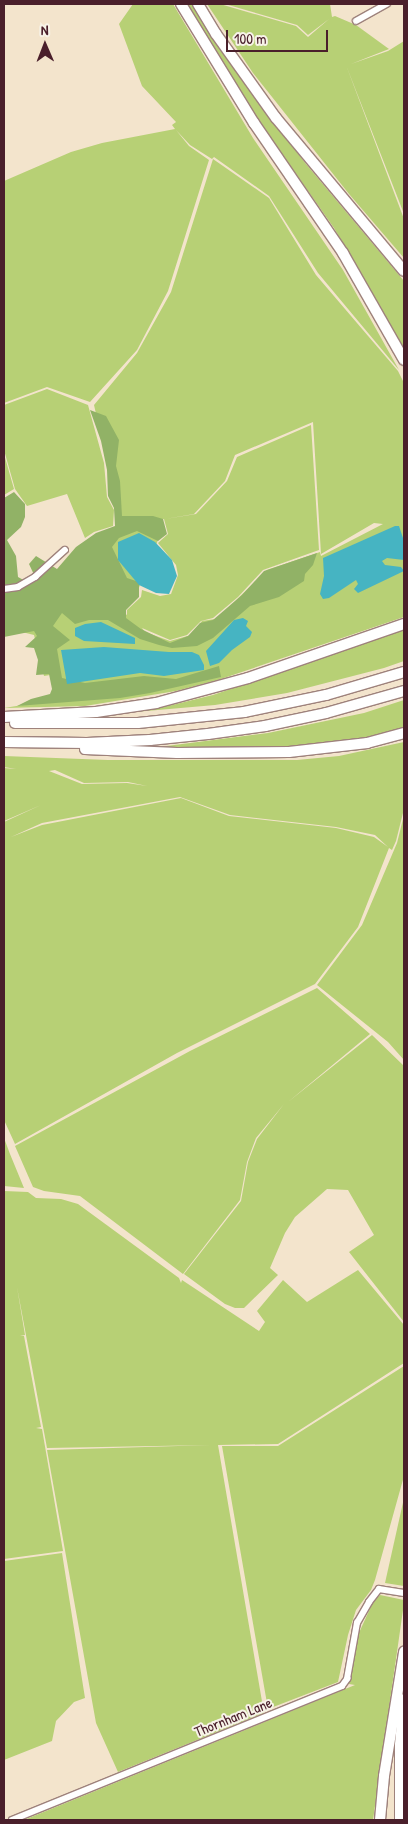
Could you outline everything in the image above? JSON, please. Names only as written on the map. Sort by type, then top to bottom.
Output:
[{"type":"highway","points":[[181,4],[254,123],[343,253],[404,360]]},
{"type":"highway","points":[[198,4],[216,34],[276,118],[404,271]]},
{"type":"highway","points":[[4,716],[96,712],[156,703],[229,684],[404,624]]},
{"type":"highway","points":[[4,722],[138,723],[244,712],[326,695],[404,672]]},
{"type":"highway","points":[[4,743],[87,743],[150,740],[208,734],[265,726],[326,713],[404,691]]},
{"type":"highway","points":[[4,743],[177,753],[252,753],[328,748],[367,743],[404,734]]},
{"type":"highway","points":[[380,1820],[384,1776],[404,1652]]},
{"type":"highway","points":[[400,1820],[400,1744],[404,1699]]},
{"type":"street","points":[[356,21],[387,4]]},
{"type":"street","points":[[4,589],[18,587],[35,577],[65,550]]},
{"type":"street","name":"Thornham Lane","points":[[12,1820],[342,1686],[347,1680],[358,1623],[379,1589],[404,1593]]},
{"type":"green space","points":[[133,4],[173,4],[253,138],[343,270],[399,370],[318,273],[269,196],[214,157],[212,159],[190,145],[176,130],[189,146],[209,160],[168,291],[137,350],[90,402],[47,387],[4,403],[4,181],[71,152],[102,143],[175,129],[172,125],[176,122],[142,86],[119,24]]},
{"type":"green space","points":[[187,4],[192,4],[249,90],[306,164],[404,281],[404,349],[334,228],[256,117]]},
{"type":"green space","points":[[207,4],[220,4],[296,26],[308,37],[329,19],[308,35],[297,25],[225,4],[330,4],[332,17],[335,16],[356,25],[389,49],[351,64],[388,51],[404,41],[404,214],[346,65],[404,219],[404,258],[349,194],[253,73]]},
{"type":"green space","points":[[213,159],[269,198],[316,275],[398,371],[404,383],[404,617],[218,680],[176,691],[85,706],[4,708],[60,699],[56,674],[44,676],[34,635],[18,631],[58,569],[121,524],[94,405],[137,353],[171,292]],"holes":[[[313,422],[321,554],[374,523],[383,524],[321,556],[320,552],[267,570],[226,610],[215,619],[202,621],[191,635],[170,641],[145,632],[142,628],[170,640],[187,635],[201,621],[213,618],[238,597],[263,570],[319,550],[311,425],[237,457],[227,481],[196,514],[165,519],[194,514],[225,481],[235,455]],[[164,519],[168,534],[158,543],[176,565],[178,575],[171,594],[160,596],[142,590],[141,597],[127,610],[127,615],[123,612],[138,590],[158,540],[158,520]]]},
{"type":"green space","points":[[47,389],[88,405],[104,463],[107,497],[114,510],[113,526],[94,532],[85,538],[67,494],[27,506],[15,489],[4,450],[4,405]]},
{"type":"green space","points":[[90,410],[106,416],[119,440],[116,466],[120,481],[122,516],[153,516],[163,519],[167,534],[158,541],[137,531],[119,538],[112,547],[127,578],[139,582],[139,597],[126,610],[126,618],[141,629],[170,643],[188,636],[200,623],[213,620],[242,595],[264,571],[317,553],[313,565],[305,574],[304,581],[279,597],[250,606],[213,638],[197,646],[172,648],[159,645],[140,639],[108,620],[89,620],[75,624],[62,613],[53,626],[70,640],[57,649],[62,678],[85,683],[144,676],[176,679],[219,666],[221,677],[120,698],[17,706],[31,699],[50,694],[52,689],[49,674],[36,675],[38,660],[34,648],[25,647],[37,636],[34,631],[4,637],[4,498],[14,492],[25,504],[25,517],[21,527],[7,540],[16,556],[18,577],[29,583],[36,579],[29,564],[36,556],[57,569],[76,547],[96,533],[115,526],[114,508],[108,496],[107,470],[101,441]]},
{"type":"green space","points":[[4,454],[14,489],[4,495]]},
{"type":"green space","points":[[404,630],[404,661],[384,668],[287,693],[215,705],[112,714],[164,707],[213,695]]},
{"type":"green space","points":[[404,700],[404,730],[376,737],[298,747],[151,748],[268,733],[364,713]]},
{"type":"green space","points":[[404,742],[404,809],[396,841],[392,850],[389,848],[358,927],[315,984],[177,1053],[15,1144],[4,1120],[4,822],[41,805],[4,821],[4,768],[16,769],[4,767],[4,756],[108,760],[297,760],[339,756]],"holes":[[[55,770],[84,783],[128,782],[147,786],[127,783],[82,784],[49,771]],[[180,797],[230,815],[336,827],[375,835],[388,847],[374,837],[336,828],[229,816],[181,798],[42,825],[11,837],[42,823]]]},
{"type":"green space","points":[[404,815],[404,1060],[388,1042],[317,985],[362,925],[397,843]]},
{"type":"green space","points":[[317,988],[370,1034],[288,1102],[372,1035],[404,1066],[404,1322],[349,1252],[374,1235],[348,1190],[327,1189],[295,1217],[285,1233],[270,1268],[278,1275],[244,1308],[235,1308],[225,1304],[184,1274],[241,1201],[248,1162],[257,1139],[284,1104],[256,1138],[247,1162],[240,1200],[183,1274],[80,1196],[44,1191],[33,1187],[15,1146],[190,1051]]},
{"type":"green space","points":[[4,1138],[10,1154],[24,1188],[4,1186]]},
{"type":"green space","points":[[4,1191],[28,1192],[36,1198],[61,1199],[78,1204],[179,1278],[181,1283],[182,1280],[259,1331],[265,1322],[257,1311],[283,1280],[307,1302],[358,1270],[404,1325],[404,1363],[278,1444],[218,1445],[264,1713],[118,1772],[96,1723],[47,1450],[211,1445],[47,1448],[17,1287],[25,1335],[20,1336],[24,1336],[41,1427],[36,1428],[42,1429],[63,1551],[4,1559]]},
{"type":"green space","points":[[404,1366],[404,1476],[375,1580],[371,1590],[356,1610],[348,1635],[338,1682],[268,1709],[222,1446],[278,1446]]},
{"type":"green space","points":[[404,1498],[404,1586],[385,1583]]},
{"type":"green space","points":[[62,1553],[85,1698],[74,1702],[56,1721],[52,1741],[4,1760],[4,1561]]},
{"type":"green space","points":[[380,1595],[404,1600],[404,1603],[373,1820],[24,1820],[355,1685],[349,1684],[358,1635],[373,1602]]},
{"type":"water","points":[[395,526],[399,526],[403,538],[404,560],[387,558],[382,561],[385,565],[401,567],[404,571],[358,593],[354,589],[358,584],[356,580],[329,598],[323,599],[320,594],[324,576],[323,558]]},
{"type":"water","points":[[139,533],[155,542],[172,560],[177,576],[169,594],[156,593],[139,585],[118,560],[118,542]]},
{"type":"water","points":[[243,618],[248,621],[246,626],[252,632],[250,637],[232,650],[219,663],[210,666],[206,651],[234,620]]},
{"type":"water","points":[[101,622],[135,638],[135,644],[84,641],[75,636],[75,628],[85,624]]},
{"type":"water","points":[[104,647],[192,652],[199,655],[204,665],[204,670],[164,676],[140,673],[67,684],[61,650]]}]
